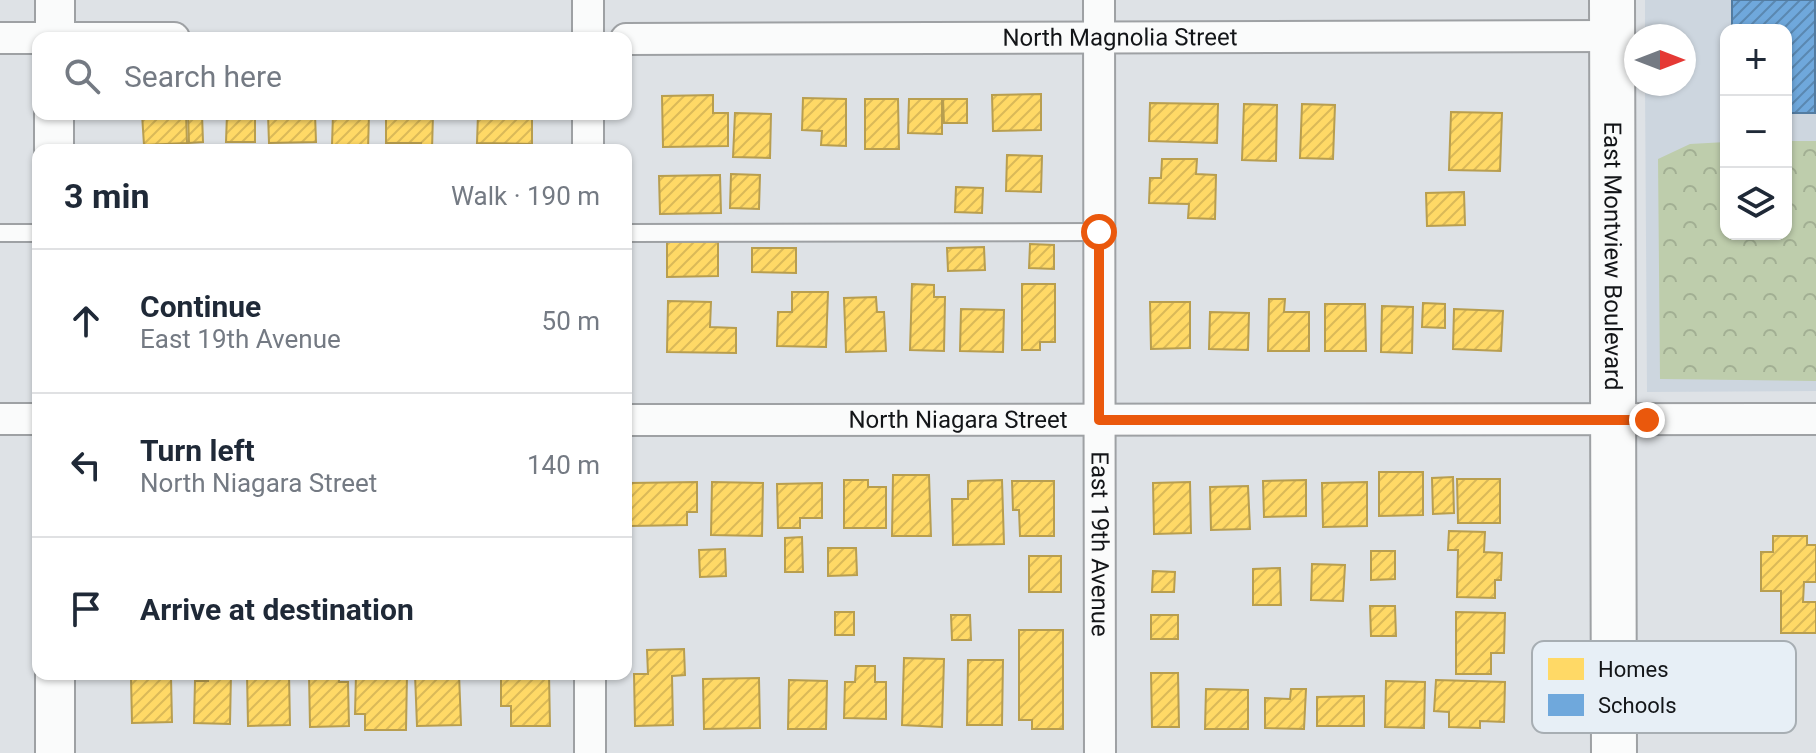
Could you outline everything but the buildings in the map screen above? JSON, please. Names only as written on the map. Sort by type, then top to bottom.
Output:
[{"type":"main road","name":"East Montview Boulevard","points":[[1612,18],[1614,641]]},
{"type":"main road","name":"East Montview Boulevard","points":[[1614,733],[1614,753]]},
{"type":"street","points":[[55,0],[55,32]]},
{"type":"street","points":[[588,0],[588,32]]},
{"type":"street","name":"East 19th Avenue","points":[[1099,0],[1100,753]]},
{"type":"street","name":"North Magnolia Street","points":[[632,39],[1099,39],[1612,18]]},
{"type":"street","points":[[0,38],[32,38]]},
{"type":"street","points":[[54,120],[54,144]]},
{"type":"street","points":[[588,120],[588,144]]},
{"type":"street","points":[[0,419],[32,419]]},
{"type":"street","name":"North Niagara Street","points":[[632,420],[1816,419]]},
{"type":"street","points":[[55,680],[55,753]]},
{"type":"street","points":[[590,680],[590,753]]},
{"type":"lane","points":[[632,233],[1099,232]]},
{"type":"lane","points":[[0,233],[32,233]]},
{"type":"shaded area","points":[[1645,0],[1816,0],[1816,391],[1647,392],[1645,96],[1696,96],[1696,24],[1645,24]]},
{"type":"green space","points":[[1792,141],[1816,141],[1816,381],[1660,379],[1658,159],[1690,144],[1720,142],[1720,240],[1792,240]]},
{"type":"route","points":[[1099,232],[1099,420],[1647,420]]}]
